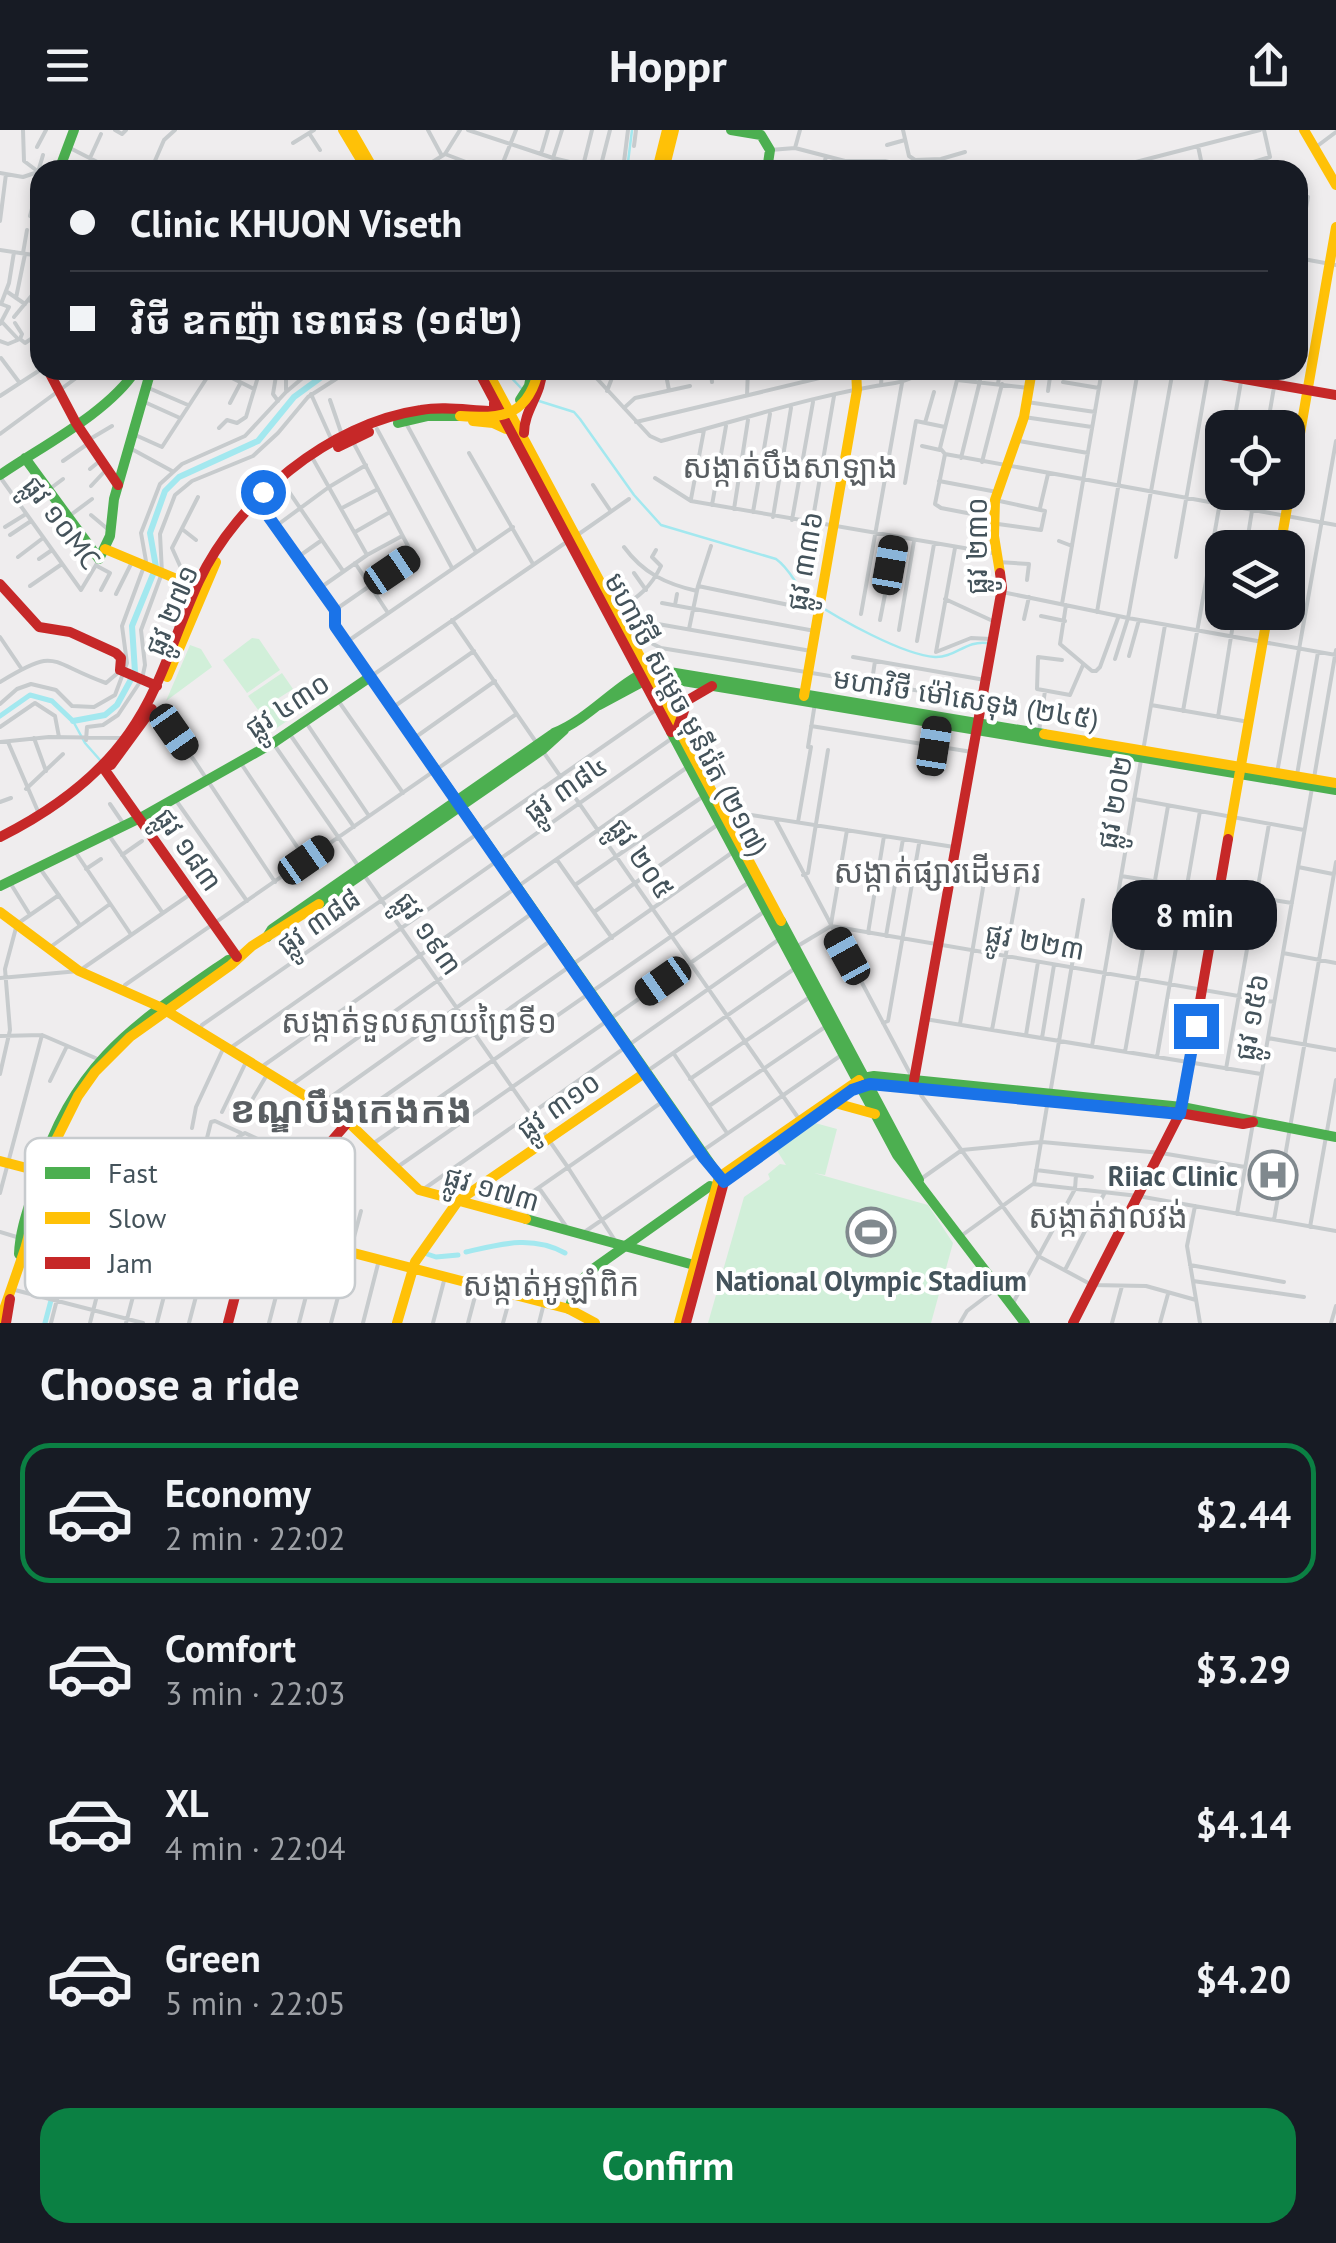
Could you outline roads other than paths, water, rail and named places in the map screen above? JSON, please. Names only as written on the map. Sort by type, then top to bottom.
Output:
[{"type":"main road","points":[[62,160],[74,130]]},
{"type":"main road","points":[[347,130],[364,160]]},
{"type":"main road","points":[[662,160],[670,130]]},
{"type":"main road","points":[[731,130],[762,132],[770,150],[768,160]]},
{"type":"main road","points":[[1307,130],[1336,185]]},
{"type":"main road","points":[[1316,147],[1336,174]]},
{"type":"main road","points":[[1283,530],[1333,264],[1336,227]]},
{"type":"main road","points":[[52,380],[119,486]]},
{"type":"main road","points":[[0,476],[129,380]]},
{"type":"main road","name":"ផ្លូវ ១០MC","points":[[100,558],[112,532],[114,500],[147,380]]},
{"type":"main road","points":[[405,418],[434,409],[494,410],[499,402],[487,380]]},
{"type":"main road","points":[[405,418],[492,414],[509,409],[532,380]]},
{"type":"main road","points":[[518,414],[535,395],[536,380]]},
{"type":"main road","points":[[532,459],[522,425],[541,392],[538,380]]},
{"type":"main road","name":"ផ្លូវ ៣៣៦","points":[[807,699],[817,605],[858,390],[856,380]]},
{"type":"main road","name":"ផ្លូវ ២៣០","points":[[918,1084],[925,1018],[1001,592],[993,520],[996,496],[1018,440],[1030,380]]},
{"type":"main road","points":[[1261,380],[1336,394]]},
{"type":"main road","name":"មហាវិថី សម្តេច មុនីរ៉េត (២១៧)","points":[[499,402],[677,733],[781,938],[862,1082]]},
{"type":"main road","name":"មហាវិថី សម្តេច មុនីរ៉េត (២១៧)","points":[[499,402],[512,436],[614,611],[658,708],[677,733],[689,766],[754,880]]},
{"type":"main road","points":[[405,418],[494,423],[504,426],[512,436]]},
{"type":"main road","name":"ផ្លូវ ២៧១","points":[[0,840],[105,768],[151,703],[196,587],[217,548],[258,501],[343,440],[405,418]]},
{"type":"main road","name":"ផ្លូវ ២៧១","points":[[0,840],[57,812],[105,768],[151,703],[210,572],[258,501],[343,440],[405,418]]},
{"type":"main road","points":[[24,458],[100,558],[140,566],[196,587]]},
{"type":"main road","points":[[258,501],[335,610],[334,624],[346,642],[646,1072],[719,1184],[683,1323]]},
{"type":"main road","points":[[0,584],[32,622],[47,630],[70,632],[116,653],[123,671],[157,686]]},
{"type":"main road","points":[[1073,1323],[1181,1110],[1265,630]]},
{"type":"main road","points":[[53,1138],[101,1061],[163,1009],[228,960],[276,934],[644,675]]},
{"type":"main road","name":"មហាវិថី ម៉ៅសេទុង (២៤៥)","points":[[644,675],[807,699],[937,724],[1039,733],[1142,754]]},
{"type":"main road","name":"មហាវិថី ម៉ៅសេទុង (២៤៥)","points":[[644,675],[1336,786]]},
{"type":"main road","name":"ផ្លូវ ៤៣០","points":[[4,884],[125,826],[274,743],[370,677]]},
{"type":"main road","points":[[677,733],[686,702],[712,686]]},
{"type":"main road","name":"ផ្លូវ ១៨៣","points":[[105,768],[237,958]]},
{"type":"main road","name":"មហាវិថី ម៉ៅសេទុង (២៤៥)","points":[[1241,770],[1297,776],[1313,782]]},
{"type":"main road","name":"មហាវិថី សម្តេច មុនីរ៉េត (២១៧)","points":[[769,909],[794,948],[862,1082]]},
{"type":"main road","name":"ផ្លូវ ១៧៣","points":[[0,912],[79,971],[163,1009],[348,1122],[422,1191],[694,1265]]},
{"type":"main road","name":"ផ្លូវ ៣១០","points":[[397,1323],[412,1268],[458,1201],[646,1072]]},
{"type":"main road","points":[[575,1315],[577,1286],[584,1276],[621,1246],[710,1186],[719,1184],[862,1082]]},
{"type":"main road","points":[[862,1082],[898,1154],[1025,1323]]},
{"type":"main road","points":[[862,1082],[919,1180]]},
{"type":"main road","points":[[683,1323],[694,1265],[719,1184],[799,1119],[862,1082],[1181,1110],[1243,1124],[1253,1122],[1331,1136]]},
{"type":"main road","points":[[834,1103],[876,1114]]},
{"type":"main road","points":[[334,1138],[348,1122]]},
{"type":"main road","points":[[3,1320],[25,1228]]},
{"type":"main road","points":[[19,1259],[25,1248]]},
{"type":"main road","points":[[355,1253],[544,1302],[595,1323]]},
{"type":"main road","points":[[228,1323],[234,1298]]},
{"type":"main road","points":[[1010,1307],[1016,1323]]},
{"type":"street","points":[[22,130],[24,161],[30,166]]},
{"type":"street","points":[[38,147],[46,130]]},
{"type":"street","points":[[115,130],[122,134],[126,130]]},
{"type":"street","points":[[155,160],[164,140],[175,130]]},
{"type":"street","points":[[428,130],[444,155],[458,160]]},
{"type":"street","points":[[436,160],[444,155],[460,130]]},
{"type":"street","points":[[504,160],[516,130]]},
{"type":"street","points":[[541,154],[548,130]]},
{"type":"street","points":[[554,158],[562,130]]},
{"type":"street","points":[[585,160],[592,130]]},
{"type":"street","points":[[603,160],[610,130]]},
{"type":"street","points":[[624,160],[628,130]]},
{"type":"street","points":[[634,146],[636,130]]},
{"type":"street","points":[[795,148],[800,130]]},
{"type":"street","points":[[903,130],[913,159],[940,159],[965,152]]},
{"type":"street","points":[[1144,160],[1262,130],[1271,156],[1261,160]]},
{"type":"street","points":[[472,131],[560,160]]},
{"type":"street","points":[[293,143],[312,132],[320,150]]},
{"type":"street","points":[[1316,147],[1336,132]]},
{"type":"street","points":[[90,158],[101,134]]},
{"type":"street","points":[[887,145],[905,140]]},
{"type":"street","points":[[1198,146],[1202,160]]},
{"type":"street","points":[[68,147],[94,160]]},
{"type":"street","points":[[770,150],[795,148],[841,160]]},
{"type":"street","points":[[42,160],[43,155]]},
{"type":"street","points":[[825,160],[826,156]]},
{"type":"street","points":[[0,220],[3,174],[30,175]]},
{"type":"street","points":[[16,298],[27,230]]},
{"type":"street","points":[[0,250],[30,255]]},
{"type":"street","points":[[14,252],[0,304],[9,308],[1,323],[30,344]]},
{"type":"street","points":[[1308,258],[1333,264]]},
{"type":"street","points":[[6,292],[30,303]]},
{"type":"street","points":[[0,341],[8,344],[19,339],[22,334],[15,320],[30,298]]},
{"type":"street","points":[[1,358],[20,384]]},
{"type":"street","points":[[0,396],[30,378]]},
{"type":"street","points":[[0,434],[75,380]]},
{"type":"street","points":[[131,434],[161,448],[207,380]]},
{"type":"street","points":[[233,380],[254,390]]},
{"type":"street","points":[[220,428],[227,420],[237,423],[245,418],[257,380]]},
{"type":"street","points":[[275,380],[273,394],[278,400]]},
{"type":"street","points":[[286,380],[286,392]]},
{"type":"street","points":[[116,594],[146,557],[141,532],[160,484],[172,470],[245,436],[300,380]]},
{"type":"street","points":[[84,740],[87,727],[102,726],[118,715],[141,679],[146,665],[141,630],[161,573],[160,534],[179,490],[253,456],[311,394],[334,380]]},
{"type":"street","points":[[598,380],[650,436],[662,441],[905,380]]},
{"type":"street","points":[[607,391],[613,380]]},
{"type":"street","points":[[668,380],[669,390]]},
{"type":"street","points":[[747,380],[747,395]]},
{"type":"street","points":[[636,422],[809,380]]},
{"type":"street","points":[[881,380],[881,385]]},
{"type":"street","points":[[940,450],[957,380],[1029,388]]},
{"type":"street","points":[[982,462],[1000,380]]},
{"type":"street","points":[[1048,391],[1050,380]]},
{"type":"street","points":[[1100,380],[1060,644],[1074,652],[1083,666],[1098,670],[1119,616]]},
{"type":"street","points":[[1097,612],[1136,380]]},
{"type":"street","points":[[1115,658],[1128,618],[1170,380]]},
{"type":"street","points":[[1176,557],[1207,380]]},
{"type":"street","points":[[1236,410],[1241,380]]},
{"type":"street","points":[[1270,410],[1275,380]]},
{"type":"street","points":[[961,458],[980,381]]},
{"type":"street","points":[[861,614],[902,382]]},
{"type":"street","points":[[1063,382],[1099,388]]},
{"type":"street","points":[[230,403],[240,384]]},
{"type":"street","points":[[144,386],[188,405]]},
{"type":"street","points":[[624,408],[635,398],[690,386]]},
{"type":"street","points":[[926,423],[934,392]]},
{"type":"street","points":[[311,394],[366,466],[417,563]]},
{"type":"street","points":[[812,524],[834,396]]},
{"type":"street","points":[[140,400],[180,418]]},
{"type":"street","points":[[330,400],[343,440]]},
{"type":"street","points":[[792,520],[812,402]]},
{"type":"street","points":[[1027,402],[1095,412]]},
{"type":"street","points":[[774,517],[791,407]]},
{"type":"street","points":[[754,512],[771,412]]},
{"type":"street","points":[[1024,416],[1092,427]]},
{"type":"street","points":[[405,418],[476,552]]},
{"type":"street","points":[[734,509],[749,418]]},
{"type":"street","points":[[905,483],[916,421],[945,427]]},
{"type":"street","points":[[712,505],[726,424]]},
{"type":"street","points":[[63,461],[112,426]]},
{"type":"street","points":[[377,429],[452,568]]},
{"type":"street","points":[[691,501],[704,430]]},
{"type":"street","points":[[1018,440],[1088,453]]},
{"type":"street","points":[[1277,773],[1336,442]]},
{"type":"street","points":[[922,446],[961,458],[1205,501]]},
{"type":"street","points":[[128,447],[172,470]]},
{"type":"street","points":[[468,453],[533,564]]},
{"type":"street","points":[[939,481],[1040,508],[1045,511],[1041,530],[938,507],[935,504],[939,481],[946,454]]},
{"type":"street","points":[[313,458],[367,555]]},
{"type":"street","points":[[90,469],[103,465]]},
{"type":"street","points":[[91,486],[103,465]]},
{"type":"street","points":[[276,526],[329,486],[366,466]]},
{"type":"street","points":[[1040,508],[1048,474]]},
{"type":"street","name":"ផ្លូវ ១០MC","points":[[0,476],[81,590],[100,558]]},
{"type":"street","points":[[655,478],[691,501],[1029,564],[1027,580]]},
{"type":"street","points":[[49,490],[64,479]]},
{"type":"street","points":[[282,483],[343,571]]},
{"type":"street","points":[[593,485],[611,512]]},
{"type":"street","points":[[342,508],[378,488]]},
{"type":"street","points":[[181,568],[172,548],[198,497]]},
{"type":"street","name":"ផ្លូវ ៤៣០","points":[[370,677],[629,498]]},
{"type":"street","points":[[68,518],[92,499]]},
{"type":"street","points":[[1183,711],[1219,510]]},
{"type":"street","points":[[1249,530],[1252,510],[1336,525]]},
{"type":"street","points":[[354,532],[390,512]]},
{"type":"street","points":[[5,527],[26,514]]},
{"type":"street","points":[[91,514],[112,532]]},
{"type":"street","points":[[10,534],[31,520]]},
{"type":"street","points":[[346,642],[513,527]]},
{"type":"street","points":[[182,529],[196,540]]},
{"type":"street","points":[[320,588],[402,536]]},
{"type":"street","points":[[18,557],[43,538]]},
{"type":"street","points":[[880,620],[896,538]]},
{"type":"street","points":[[298,557],[322,540]]},
{"type":"street","points":[[899,630],[914,541]]},
{"type":"street","points":[[1059,541],[1072,546]]},
{"type":"street","points":[[917,641],[934,544]]},
{"type":"street","points":[[689,630],[711,546]]},
{"type":"street","points":[[624,547],[644,569],[672,586],[808,609],[817,605]]},
{"type":"street","points":[[955,548],[936,652],[971,638],[992,639]]},
{"type":"street","points":[[39,559],[52,550]]},
{"type":"street","points":[[644,569],[656,550]]},
{"type":"street","points":[[335,610],[413,556]]},
{"type":"street","points":[[614,611],[646,590],[656,576],[661,566],[652,557]]},
{"type":"street","points":[[100,558],[110,573],[102,590]]},
{"type":"street","points":[[356,563],[388,612]]},
{"type":"street","points":[[30,586],[62,564]]},
{"type":"street","points":[[0,704],[18,689],[39,684],[56,690],[72,706],[94,707],[114,694],[127,658],[122,626],[138,587],[140,566]]},
{"type":"street","points":[[634,573],[646,590]]},
{"type":"street","points":[[600,586],[617,576]]},
{"type":"street","points":[[1001,592],[1165,625],[1336,653]]},
{"type":"street","points":[[674,605],[677,594]]},
{"type":"street","points":[[1024,619],[1029,598]]},
{"type":"street","points":[[945,599],[996,622]]},
{"type":"street","points":[[662,603],[815,631]]},
{"type":"street","points":[[1041,616],[1065,621]]},
{"type":"street","name":"ផ្លូវ ២០៥","points":[[452,620],[799,1119]]},
{"type":"street","points":[[1129,656],[1140,620]]},
{"type":"street","points":[[641,621],[653,644],[661,648],[982,701]]},
{"type":"street","points":[[620,623],[641,621],[812,651]]},
{"type":"street","name":"ផ្លូវ ២០២","points":[[1092,1046],[1165,625]]},
{"type":"street","points":[[1218,717],[1232,630]]},
{"type":"street","points":[[0,637],[22,668]]},
{"type":"street","points":[[392,708],[474,651]]},
{"type":"street","points":[[1297,776],[1318,652]]},
{"type":"street","name":"ផ្លូវ ១៥៦","points":[[1237,1214],[1336,653]]},
{"type":"street","points":[[1062,660],[1038,657],[1037,688],[1071,694],[1083,666]]},
{"type":"street","points":[[0,682],[22,668],[51,658],[106,682],[123,671]]},
{"type":"street","points":[[853,658],[985,680]]},
{"type":"street","points":[[872,682],[875,662]]},
{"type":"street","points":[[413,739],[494,682]]},
{"type":"street","points":[[1039,733],[1044,691]]},
{"type":"street","points":[[798,822],[811,726],[807,699]]},
{"type":"street","points":[[337,700],[402,793]]},
{"type":"street","points":[[0,727],[36,703],[46,707],[58,721],[58,738]]},
{"type":"street","points":[[151,703],[208,780],[275,882]]},
{"type":"street","points":[[1151,705],[1249,722]]},
{"type":"street","name":"ផ្លូវ ៣៨៨","points":[[199,1030],[658,708]]},
{"type":"street","points":[[123,990],[517,714]]},
{"type":"street","points":[[306,721],[370,816]]},
{"type":"street","points":[[930,767],[937,724]]},
{"type":"street","points":[[811,726],[972,752]]},
{"type":"street","points":[[289,733],[354,827]]},
{"type":"street","name":"ផ្លូវ ៣៨៤","points":[[227,1048],[677,733]]},
{"type":"street","points":[[0,742],[34,738],[125,739]]},
{"type":"street","points":[[34,738],[46,772]]},
{"type":"street","points":[[8,742],[40,816]]},
{"type":"street","name":"ផ្លូវ ១៩៣","points":[[274,743],[621,1246]]},
{"type":"street","points":[[803,875],[808,872],[828,750]]},
{"type":"street","points":[[26,789],[62,754]]},
{"type":"street","points":[[240,762],[306,860]]},
{"type":"street","points":[[239,1122],[264,1070],[420,954],[689,766]]},
{"type":"street","points":[[575,885],[705,795]]},
{"type":"street","points":[[0,802],[11,798]]},
{"type":"street","points":[[175,798],[247,901]]},
{"type":"street","points":[[1134,800],[1304,830]]},
{"type":"street","points":[[110,804],[125,826]]},
{"type":"street","points":[[1125,1052],[1168,806]]},
{"type":"street","points":[[594,912],[728,811],[955,848]]},
{"type":"street","points":[[1157,1057],[1200,811]]},
{"type":"street","points":[[775,818],[921,1095],[1040,1257],[1092,1285],[1146,1286],[1196,1300]]},
{"type":"street","points":[[1226,1068],[1270,824]]},
{"type":"street","points":[[794,948],[831,926],[847,830]]},
{"type":"street","points":[[108,834],[162,913]]},
{"type":"street","points":[[868,933],[884,836]]},
{"type":"street","points":[[886,936],[903,839]]},
{"type":"street","points":[[122,855],[142,841]]},
{"type":"street","points":[[883,1023],[888,1020],[920,842]]},
{"type":"street","points":[[74,850],[131,935]]},
{"type":"street","points":[[348,1122],[735,852]]},
{"type":"street","points":[[556,858],[612,938]]},
{"type":"street","points":[[86,869],[102,859]]},
{"type":"street","points":[[1274,1220],[1336,862]]},
{"type":"street","points":[[39,867],[80,925]]},
{"type":"street","points":[[1298,868],[1335,874]]},
{"type":"street","points":[[1121,876],[1292,903]]},
{"type":"street","points":[[372,1144],[754,880]]},
{"type":"street","points":[[960,1024],[984,882]]},
{"type":"street","points":[[4,884],[30,915]]},
{"type":"street","points":[[992,1030],[1018,888]]},
{"type":"street","points":[[3,977],[79,971],[192,893]]},
{"type":"street","points":[[0,1074],[10,1036],[3,977],[17,924],[59,895]]},
{"type":"street","points":[[1034,1184],[1084,900]]},
{"type":"street","points":[[48,948],[110,904]]},
{"type":"street","points":[[396,1168],[769,909]]},
{"type":"street","points":[[290,1086],[534,912]]},
{"type":"street","name":"ផ្លូវ ២២៣","points":[[831,926],[1274,1002]]},
{"type":"street","points":[[422,1191],[781,938]]},
{"type":"street","points":[[320,1105],[553,940]]},
{"type":"street","points":[[1283,954],[1336,963]]},
{"type":"street","points":[[1026,1035],[1038,962]]},
{"type":"street","points":[[1042,1038],[1054,965]]},
{"type":"street","name":"ផ្លូវ ៣១០","points":[[646,1072],[797,967]]},
{"type":"street","points":[[690,1079],[812,996]]},
{"type":"street","points":[[925,1018],[1262,1074]]},
{"type":"street","points":[[709,1106],[828,1025]]},
{"type":"street","points":[[0,1193],[4,1162],[42,1035]]},
{"type":"street","points":[[0,1036],[42,1035],[101,1061]]},
{"type":"street","points":[[1268,1038],[1336,1050]]},
{"type":"street","points":[[50,1080],[67,1046]]},
{"type":"street","points":[[192,1128],[196,1107],[227,1048]]},
{"type":"street","points":[[673,1053],[727,1133]]},
{"type":"street","points":[[538,1186],[575,1235],[843,1054]]},
{"type":"street","points":[[222,1112],[247,1060]]},
{"type":"street","points":[[1310,1227],[1331,1136],[1336,1080]]},
{"type":"street","points":[[502,1214],[665,1100]]},
{"type":"street","points":[[207,1138],[212,1121],[252,1138]]},
{"type":"street","points":[[240,1138],[241,1133]]},
{"type":"street","points":[[919,1180],[962,1150],[1042,1142],[1160,1153],[1245,1167]]},
{"type":"street","points":[[1036,1170],[1092,1177]]},
{"type":"street","points":[[1056,1187],[1058,1173]]},
{"type":"street","points":[[1010,1307],[1075,1189],[1076,1175]]},
{"type":"street","points":[[959,1236],[1034,1184],[1138,1196],[1336,1231]]},
{"type":"street","points":[[1065,1270],[1105,1192]]},
{"type":"street","points":[[1196,1206],[1187,1246],[1200,1323]]},
{"type":"street","points":[[355,1231],[360,1210]]},
{"type":"street","points":[[0,1232],[22,1238]]},
{"type":"street","points":[[363,1323],[379,1260]]},
{"type":"street","points":[[1190,1265],[1284,1282]]},
{"type":"street","points":[[433,1323],[445,1277]]},
{"type":"street","points":[[1193,1280],[1304,1297]]},
{"type":"street","points":[[468,1323],[478,1285]]},
{"type":"street","points":[[1112,1323],[1122,1286]]},
{"type":"street","points":[[960,1323],[967,1311],[996,1289]]},
{"type":"street","points":[[11,1292],[25,1295]]},
{"type":"street","points":[[1160,1323],[1168,1293]]},
{"type":"street","points":[[503,1323],[511,1294]]},
{"type":"street","points":[[42,1298],[143,1323]]},
{"type":"street","points":[[90,1323],[96,1298]]},
{"type":"street","points":[[158,1323],[165,1298]]},
{"type":"street","points":[[189,1323],[196,1298]]},
{"type":"street","points":[[269,1323],[276,1298]]},
{"type":"street","points":[[299,1323],[305,1298]]},
{"type":"street","points":[[331,1323],[338,1298]]},
{"type":"street","points":[[50,1323],[53,1300]]},
{"type":"street","points":[[538,1323],[544,1302]]},
{"type":"street","points":[[1332,1323],[1336,1306]]},
{"type":"waterway","points":[[628,160],[632,130]]},
{"type":"waterway","points":[[73,721],[105,715],[117,705],[135,672],[132,626],[156,567],[150,533],[165,491],[179,477],[258,441],[294,397],[317,380]]},
{"type":"waterway","points":[[513,380],[521,388]]},
{"type":"waterway","points":[[539,401],[574,412],[634,495],[661,525],[776,559],[812,601],[906,650],[942,657],[973,644],[987,643]]},
{"type":"waterway","points":[[0,716],[30,695],[52,701],[73,721]]},
{"type":"waterway","points":[[73,721],[100,760]]},
{"type":"waterway","points":[[466,1252],[528,1243],[565,1253]]},
{"type":"waterway","points":[[424,1253],[436,1257],[458,1255]]},
{"type":"waterway","points":[[45,1323],[52,1298]]},
{"type":"place","name":"Riiac Clinic","points":[[1273,1175]]},
{"type":"place","name":"National Olympic Stadium","points":[[871,1232]]},
{"type":"district","name":"សង្កាត់បឹងសាឡាង","points":[[790,466]]},
{"type":"district","name":"សង្កាត់ផ្សារដើមគរ","points":[[937,871]]},
{"type":"district","name":"សង្កាត់ទួលស្វាយព្រៃទី១","points":[[419,1021]]},
{"type":"district","name":"ខណ្ឌបឹងកេងកង","points":[[351,1108]]},
{"type":"district","name":"សង្កាត់វាលវង់","points":[[1108,1216]]},
{"type":"district","name":"សង្កាត់អូឡាំពិក","points":[[551,1284]]}]
